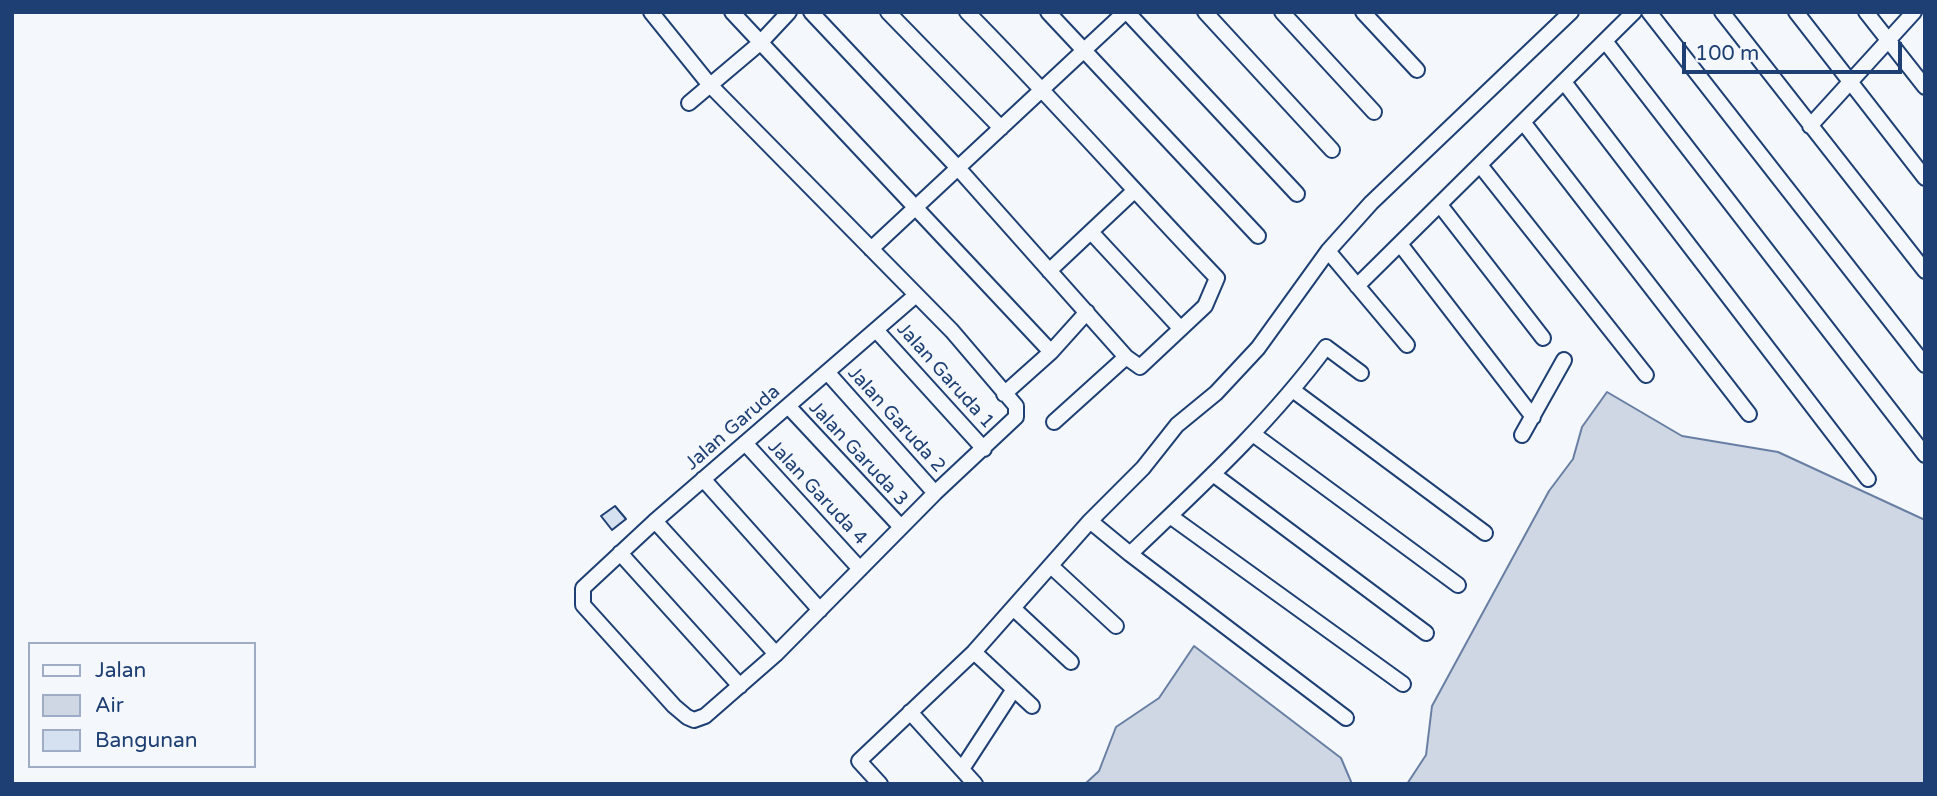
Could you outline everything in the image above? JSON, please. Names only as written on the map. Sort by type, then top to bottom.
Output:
[{"type":"street","points":[[620,553],[740,686],[776,654],[935,493],[1016,417],[1016,406],[958,338],[709,84],[651,12]]},
{"type":"street","points":[[732,12],[1051,352]]},
{"type":"street","points":[[689,103],[760,43],[789,12]]},
{"type":"street","points":[[811,12],[958,168],[1126,357],[1140,367],[1205,306],[1217,278],[1134,191],[1043,89],[967,12]]},
{"type":"street","points":[[888,12],[1001,128]]},
{"type":"street","points":[[1048,12],[1258,236]]},
{"type":"street","points":[[871,249],[1126,12],[1297,194]]},
{"type":"street","points":[[1205,12],[1332,150]]},
{"type":"street","points":[[1282,12],[1374,112]]},
{"type":"street","points":[[1363,12],[1417,70]]},
{"type":"street","points":[[880,784],[859,761],[974,652],[1090,521],[1143,468],[1178,425],[1216,393],[1258,348],[1328,251],[1371,202],[1570,12]]},
{"type":"street","points":[[1357,286],[1634,12]]},
{"type":"street","points":[[1649,12],[1922,359]]},
{"type":"street","points":[[1722,12],[1925,271]]},
{"type":"street","points":[[1796,12],[1925,178]]},
{"type":"street","points":[[1866,12],[1925,87]]},
{"type":"street","points":[[1810,126],[1914,12]]},
{"type":"street","points":[[1605,41],[1925,455]]},
{"type":"street","points":[[1564,82],[1868,479]]},
{"type":"street","points":[[1523,122],[1749,414]]},
{"type":"street","points":[[1480,165],[1646,375]]},
{"type":"street","points":[[1049,271],[1134,191]]},
{"type":"street","points":[[1440,205],[1543,338]]},
{"type":"street","points":[[1091,232],[1180,328]]},
{"type":"street","points":[[1400,244],[1533,417]]},
{"type":"street","points":[[1328,251],[1407,345]]},
{"type":"street","name":"Jalan Garuda","points":[[740,686],[705,716],[694,720],[687,718],[583,605],[583,588],[655,521],[916,295]]},
{"type":"street","points":[[1004,394],[1051,352],[1087,312]]},
{"type":"street","name":"Jalan Garuda 1","points":[[876,330],[984,449]]},
{"type":"street","points":[[1130,554],[1294,391],[1326,347],[1361,373]]},
{"type":"street","points":[[1054,422],[1126,357]]},
{"type":"street","points":[[1522,435],[1564,360]]},
{"type":"street","name":"Jalan Garuda 2","points":[[827,372],[935,493]]},
{"type":"street","points":[[1294,391],[1485,533]]},
{"type":"street","name":"Jalan Garuda 3","points":[[788,406],[901,527]]},
{"type":"street","points":[[1253,434],[1458,585]]},
{"type":"street","name":"Jalan Garuda 4","points":[[745,443],[860,569]]},
{"type":"street","points":[[1213,474],[1426,633]]},
{"type":"street","points":[[703,479],[820,610]]},
{"type":"street","points":[[1170,516],[1404,684]]},
{"type":"street","points":[[655,521],[776,654]]},
{"type":"street","points":[[1090,521],[1346,718]]},
{"type":"street","points":[[1051,566],[1116,626]]},
{"type":"street","points":[[1013,608],[1071,662]]},
{"type":"street","points":[[974,652],[1032,706]]},
{"type":"street","points":[[962,769],[1014,689]]},
{"type":"street","points":[[911,712],[975,784]]},
{"type":"water","points":[[1607,392],[1682,436],[1778,452],[1925,520],[1925,784],[1407,784],[1426,755],[1432,706],[1549,491],[1573,459],[1582,427]]},
{"type":"water","points":[[1194,646],[1341,758],[1352,784],[1085,784],[1099,771],[1116,727],[1159,698]]},
{"type":"building","points":[[615,506],[626,519],[612,530],[601,516]]}]
